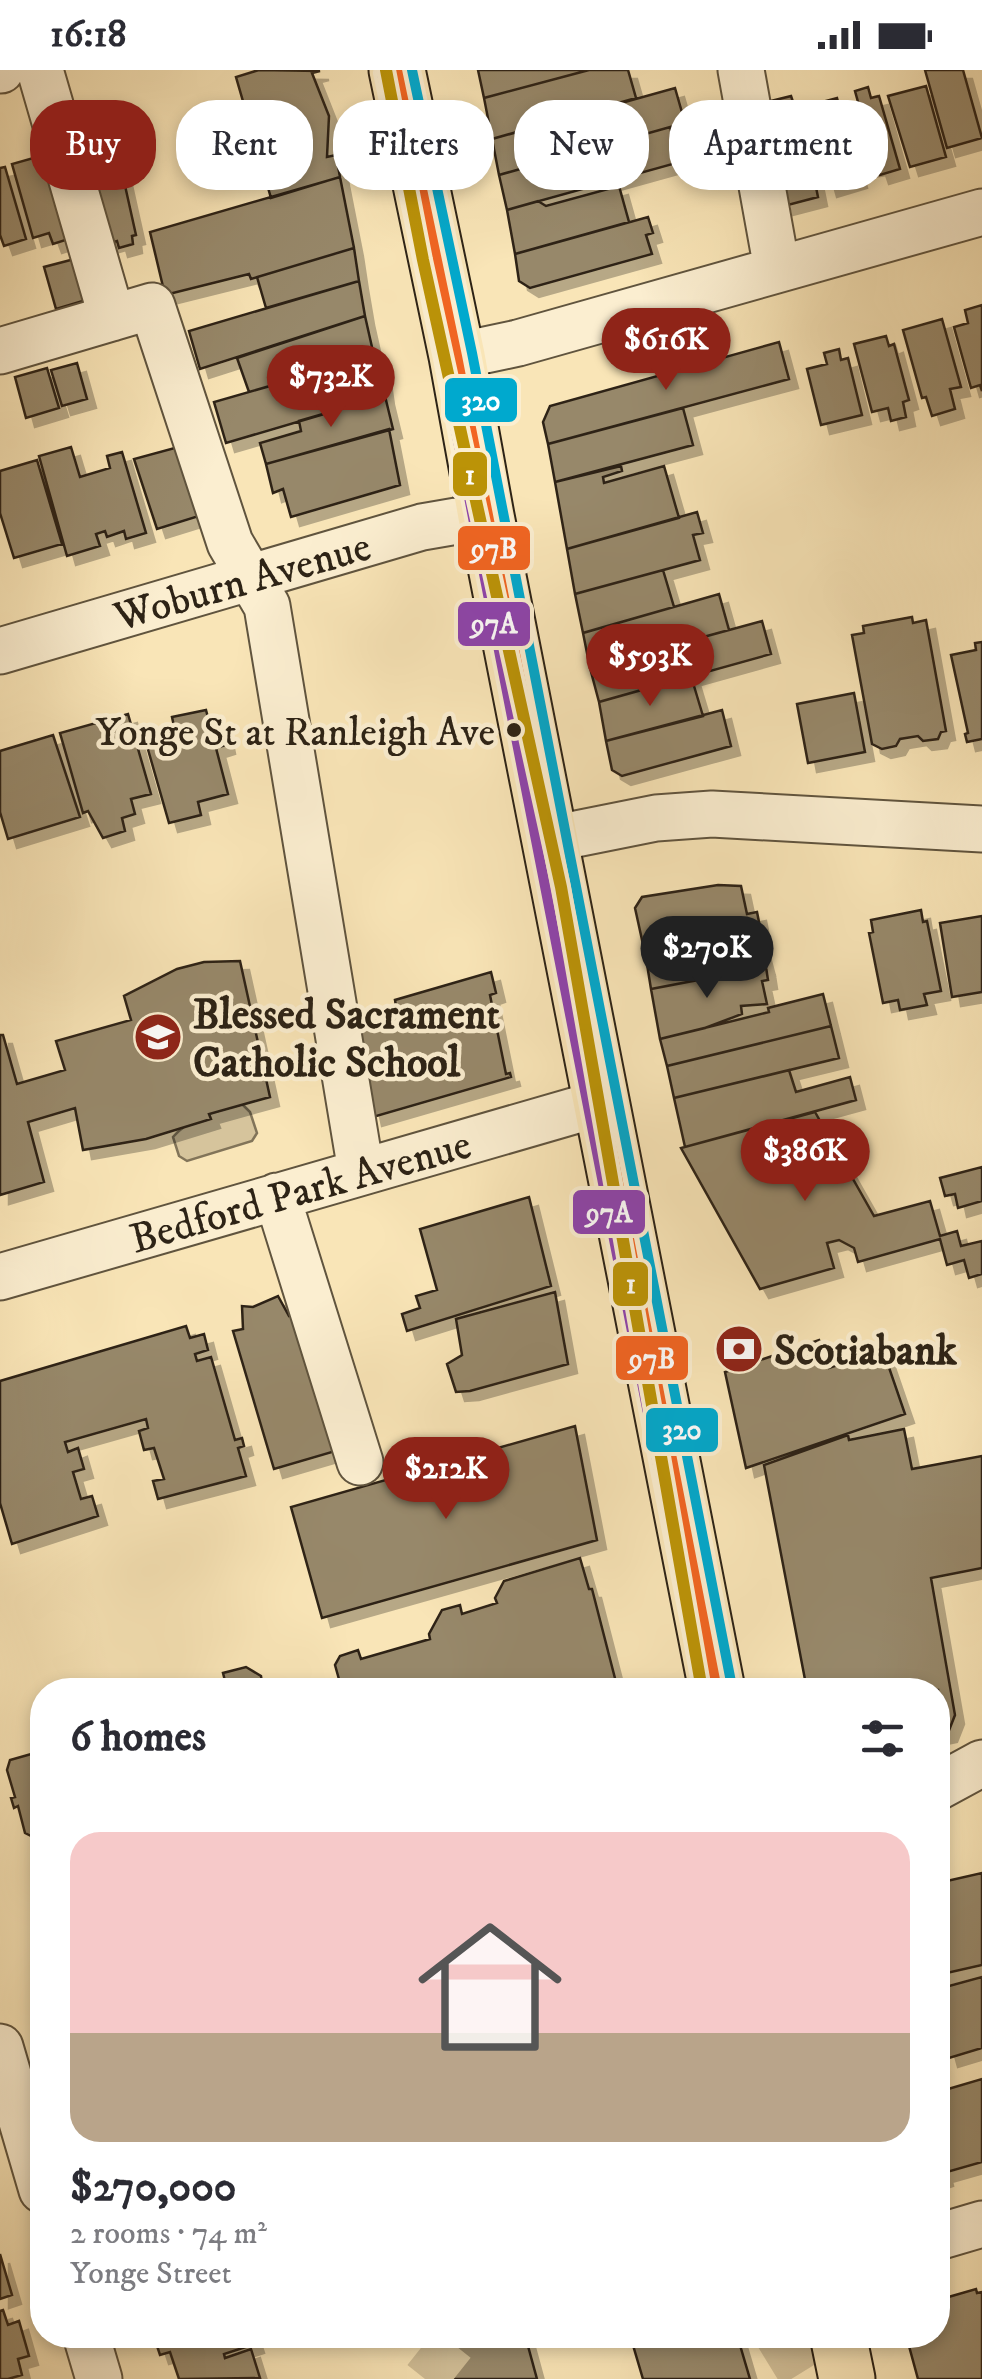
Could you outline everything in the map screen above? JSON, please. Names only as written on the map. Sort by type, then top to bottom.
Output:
[{"type":"main road","points":[[398,70],[458,356],[486,516],[716,1678]]},
{"type":"main road","points":[[840,2348],[846,2379]]},
{"type":"street","points":[[40,70],[112,318]]},
{"type":"street","points":[[741,70],[777,270]]},
{"type":"street","points":[[458,356],[518,343],[982,212]]},
{"type":"street","points":[[0,350],[152,306],[230,542],[267,606],[362,1172]]},
{"type":"street","name":"Woburn Avenue","points":[[0,651],[422,527],[486,516]]},
{"type":"street","points":[[552,839],[656,818],[712,814],[982,829]]},
{"type":"street","name":"Bedford Park Avenue","points":[[0,1277],[601,1103]]},
{"type":"street","points":[[277,1196],[360,1462]]},
{"type":"street","points":[[950,1780],[982,1763]]},
{"type":"street","points":[[0,2047],[30,2149]]},
{"type":"street","points":[[950,2233],[982,2224]]},
{"type":"street","points":[[90,2348],[99,2379]]},
{"type":"shaded area","points":[[242,1104],[250,1112],[257,1133],[252,1141],[187,1161],[179,1156],[173,1137],[180,1130],[204,1116]]},
{"type":"building","points":[[259,70],[320,71],[312,73],[329,116],[327,157],[333,156],[333,179],[313,185],[313,100],[243,100],[236,77]]},
{"type":"building","points":[[478,70],[589,70],[484,98]]},
{"type":"building","points":[[589,70],[628,70],[636,98],[514,100],[514,133],[494,138],[494,100],[484,98]]},
{"type":"building","points":[[925,70],[963,70],[982,138],[947,148]]},
{"type":"building","points":[[926,86],[946,157],[910,167],[888,96]]},
{"type":"building","points":[[868,87],[871,98],[879,96],[880,100],[857,100],[855,91]]},
{"type":"building","points":[[675,88],[678,100],[669,100],[669,127],[649,133],[649,100],[632,100]]},
{"type":"building","points":[[669,127],[669,165],[649,171],[649,133]]},
{"type":"building","points":[[888,127],[900,169],[888,173]]},
{"type":"building","points":[[514,133],[514,171],[499,175],[494,138]]},
{"type":"building","points":[[30,159],[30,190],[62,190],[75,237],[53,244],[49,233],[33,238],[12,164]]},
{"type":"building","points":[[5,167],[26,239],[4,246],[0,235],[0,168]]},
{"type":"building","points":[[514,171],[514,190],[579,190],[507,210],[499,175]]},
{"type":"building","points":[[333,179],[333,190],[343,190],[354,248],[251,279],[249,274],[165,295],[150,232],[295,190],[313,190],[313,185]]},
{"type":"building","points":[[83,190],[126,190],[136,235],[132,236],[133,244],[119,248],[117,241],[100,246]]},
{"type":"building","points":[[269,190],[297,190],[271,198]]},
{"type":"building","points":[[604,190],[620,190],[629,222],[515,254],[507,210],[538,201],[546,206]]},
{"type":"building","points":[[781,190],[817,190],[818,197],[784,206]]},
{"type":"building","points":[[648,217],[653,233],[646,235],[652,254],[530,288],[519,281],[515,254]]},
{"type":"building","points":[[354,248],[359,281],[266,308],[257,277]]},
{"type":"building","points":[[82,257],[93,298],[56,309],[44,267]]},
{"type":"building","points":[[359,281],[365,316],[200,369],[189,331]]},
{"type":"building","points":[[982,305],[982,391],[980,385],[971,388],[954,327],[968,323],[965,310]]},
{"type":"building","points":[[365,316],[374,356],[249,392],[237,358]]},
{"type":"building","points":[[942,319],[961,387],[950,389],[955,409],[932,416],[926,397],[922,398],[903,330]]},
{"type":"building","points":[[886,336],[889,346],[894,344],[909,400],[903,402],[906,417],[891,421],[888,408],[872,412],[854,344]]},
{"type":"building","points":[[779,342],[789,379],[548,444],[543,422],[550,406]]},
{"type":"building","points":[[839,349],[841,360],[848,358],[862,415],[821,425],[807,369],[827,364],[824,353]]},
{"type":"building","points":[[379,355],[385,396],[226,443],[214,402]]},
{"type":"building","points":[[77,363],[87,399],[62,406],[51,370]]},
{"type":"building","points":[[47,368],[59,408],[26,418],[15,377]]},
{"type":"building","points":[[385,396],[393,429],[266,464],[260,443],[301,431],[299,421]]},
{"type":"building","points":[[683,408],[693,445],[555,482],[548,444]]},
{"type":"building","points":[[389,429],[400,485],[291,517],[283,489],[273,493],[266,464]]},
{"type":"building","points":[[182,446],[199,516],[157,529],[134,459]]},
{"type":"building","points":[[71,447],[80,477],[110,468],[107,456],[122,452],[146,533],[126,539],[124,531],[107,537],[105,531],[96,534],[100,546],[67,556],[39,456]]},
{"type":"building","points":[[37,460],[62,544],[14,558],[0,513],[0,471]]},
{"type":"building","points":[[621,466],[622,471],[603,477],[604,483],[664,466],[679,518],[567,549],[555,482]]},
{"type":"building","points":[[697,512],[703,533],[693,535],[700,560],[575,594],[567,549]]},
{"type":"building","points":[[663,570],[674,607],[583,633],[575,594]]},
{"type":"building","points":[[719,594],[729,630],[590,668],[583,633]]},
{"type":"building","points":[[912,617],[913,623],[926,620],[946,731],[938,739],[900,739],[896,746],[882,749],[872,744],[852,635],[864,633],[863,626]]},
{"type":"building","points":[[762,621],[771,654],[599,702],[590,668]]},
{"type":"building","points":[[982,642],[982,739],[967,742],[951,655],[976,650],[975,643]]},
{"type":"building","points":[[691,676],[703,716],[606,741],[599,702]]},
{"type":"building","points":[[854,693],[865,752],[808,763],[797,704]]},
{"type":"building","points":[[206,710],[212,733],[223,730],[226,745],[216,748],[228,794],[198,802],[201,815],[169,823],[145,739],[175,731],[172,717]]},
{"type":"building","points":[[722,710],[731,746],[622,776],[612,770],[606,741]]},
{"type":"building","points":[[128,714],[151,794],[131,799],[135,814],[122,818],[125,831],[103,838],[88,811],[83,813],[60,733]]},
{"type":"building","points":[[53,735],[80,817],[8,839],[0,812],[0,751]]},
{"type":"building","points":[[718,885],[741,886],[747,914],[757,912],[762,937],[646,958],[635,908],[642,897]]},
{"type":"building","points":[[921,910],[923,922],[927,921],[941,991],[924,994],[927,1005],[900,1010],[898,1000],[883,1003],[869,933],[873,932],[871,920]]},
{"type":"building","points":[[982,916],[982,992],[952,997],[940,923]]},
{"type":"building","points":[[758,937],[766,967],[651,989],[646,958]]},
{"type":"building","points":[[240,961],[270,1097],[209,1114],[211,1119],[146,1139],[83,1150],[75,1108],[28,1122],[44,1182],[0,1195],[0,1035],[17,1084],[65,1070],[56,1041],[131,1020],[124,996],[177,969],[204,962]]},
{"type":"building","points":[[766,967],[768,980],[762,981],[767,1004],[741,1006],[742,1014],[660,1039],[651,989]]},
{"type":"building","points":[[491,972],[496,993],[490,995],[506,1074],[511,1077],[373,1117],[351,1013],[359,1011],[359,1017],[396,1006],[395,1000]]},
{"type":"building","points":[[823,994],[831,1026],[667,1066],[660,1039]]},
{"type":"building","points":[[831,1026],[839,1058],[674,1098],[667,1066]]},
{"type":"building","points":[[789,1070],[796,1092],[850,1077],[856,1100],[685,1147],[674,1098]]},
{"type":"building","points":[[815,1112],[874,1216],[930,1201],[940,1236],[957,1231],[961,1246],[982,1241],[982,1274],[969,1278],[964,1260],[947,1265],[940,1239],[858,1262],[854,1248],[839,1240],[827,1243],[834,1268],[760,1289],[681,1148]]},
{"type":"building","points":[[982,1167],[982,1201],[958,1208],[955,1194],[945,1196],[940,1178]]},
{"type":"building","points":[[529,1197],[551,1286],[407,1331],[402,1314],[420,1308],[416,1296],[437,1290],[420,1229]]},
{"type":"building","points":[[555,1292],[568,1364],[456,1392],[447,1364],[462,1355],[456,1319]]},
{"type":"building","points":[[278,1296],[289,1316],[299,1313],[339,1450],[274,1469],[233,1331],[243,1329],[242,1306],[253,1307]]},
{"type":"building","points":[[186,1326],[190,1338],[204,1334],[208,1350],[195,1354],[197,1361],[211,1357],[235,1440],[242,1438],[244,1446],[238,1448],[246,1476],[158,1499],[153,1481],[164,1479],[154,1448],[144,1450],[139,1431],[148,1428],[146,1419],[65,1442],[68,1452],[78,1448],[84,1469],[73,1472],[81,1499],[92,1496],[98,1516],[12,1544],[0,1503],[0,1381]]},
{"type":"building","points":[[819,1340],[829,1368],[883,1350],[905,1414],[746,1468],[725,1372]]},
{"type":"building","points":[[575,1426],[597,1540],[322,1618],[291,1507]]},
{"type":"building","points":[[904,1429],[912,1469],[982,1456],[982,1568],[931,1578],[949,1678],[805,1678],[764,1465],[848,1435],[849,1440]]},
{"type":"building","points":[[580,1558],[615,1678],[339,1678],[335,1665],[340,1656],[358,1650],[361,1659],[430,1639],[442,1610],[460,1605],[462,1614],[497,1603],[495,1598],[504,1581]]},
{"type":"building","points":[[246,1667],[261,1678],[224,1678],[223,1673]]},
{"type":"building","points":[[950,1686],[955,1715],[950,1728]]},
{"type":"building","points":[[30,1754],[30,1836],[25,1833],[18,1806],[14,1808],[11,1798],[15,1797],[7,1770],[10,1760]]},
{"type":"building","points":[[982,1873],[982,1965],[950,1972],[950,1880]]},
{"type":"building","points":[[982,1977],[982,2048],[950,2058],[950,1986]]},
{"type":"building","points":[[982,2079],[982,2162],[950,2171],[950,2088]]},
{"type":"building","points":[[0,2254],[12,2295],[0,2299]]},
{"type":"building","points":[[976,2289],[977,2293],[982,2292],[982,2379],[918,2379],[910,2348],[950,2348],[950,2297]]},
{"type":"building","points":[[3,2310],[8,2325],[19,2321],[29,2356],[18,2359],[22,2375],[8,2379],[0,2379]]},
{"type":"building","points":[[158,2348],[243,2348],[224,2354],[225,2358],[251,2349],[260,2378],[179,2379],[170,2352],[160,2355]]},
{"type":"building","points":[[435,2348],[529,2348],[537,2379],[444,2379]]},
{"type":"building","points":[[634,2348],[741,2348],[750,2379],[643,2379]]},
{"type":"tunnel","points":[[425,2379],[450,2348]]},
{"type":"tunnel","points":[[785,2348],[804,2379]]},
{"type":"transit line","name":"1","points":[[386,70],[423,260],[561,887],[700,1678]]},
{"type":"transit line","name":"97B","points":[[397,70],[457,356],[715,1678]]},
{"type":"transit line","name":"320","points":[[412,70],[472,353],[730,1678]]},
{"type":"transit line","name":"97A","points":[[382,73],[442,359],[700,1678]]},
{"type":"place","name":"Yonge St at Ranleigh Ave","points":[[514,730]]},
{"type":"place","name":"Blessed Sacrament Catholic School","points":[[158,1037]]},
{"type":"place","name":"Scotiabank","points":[[739,1349]]}]
